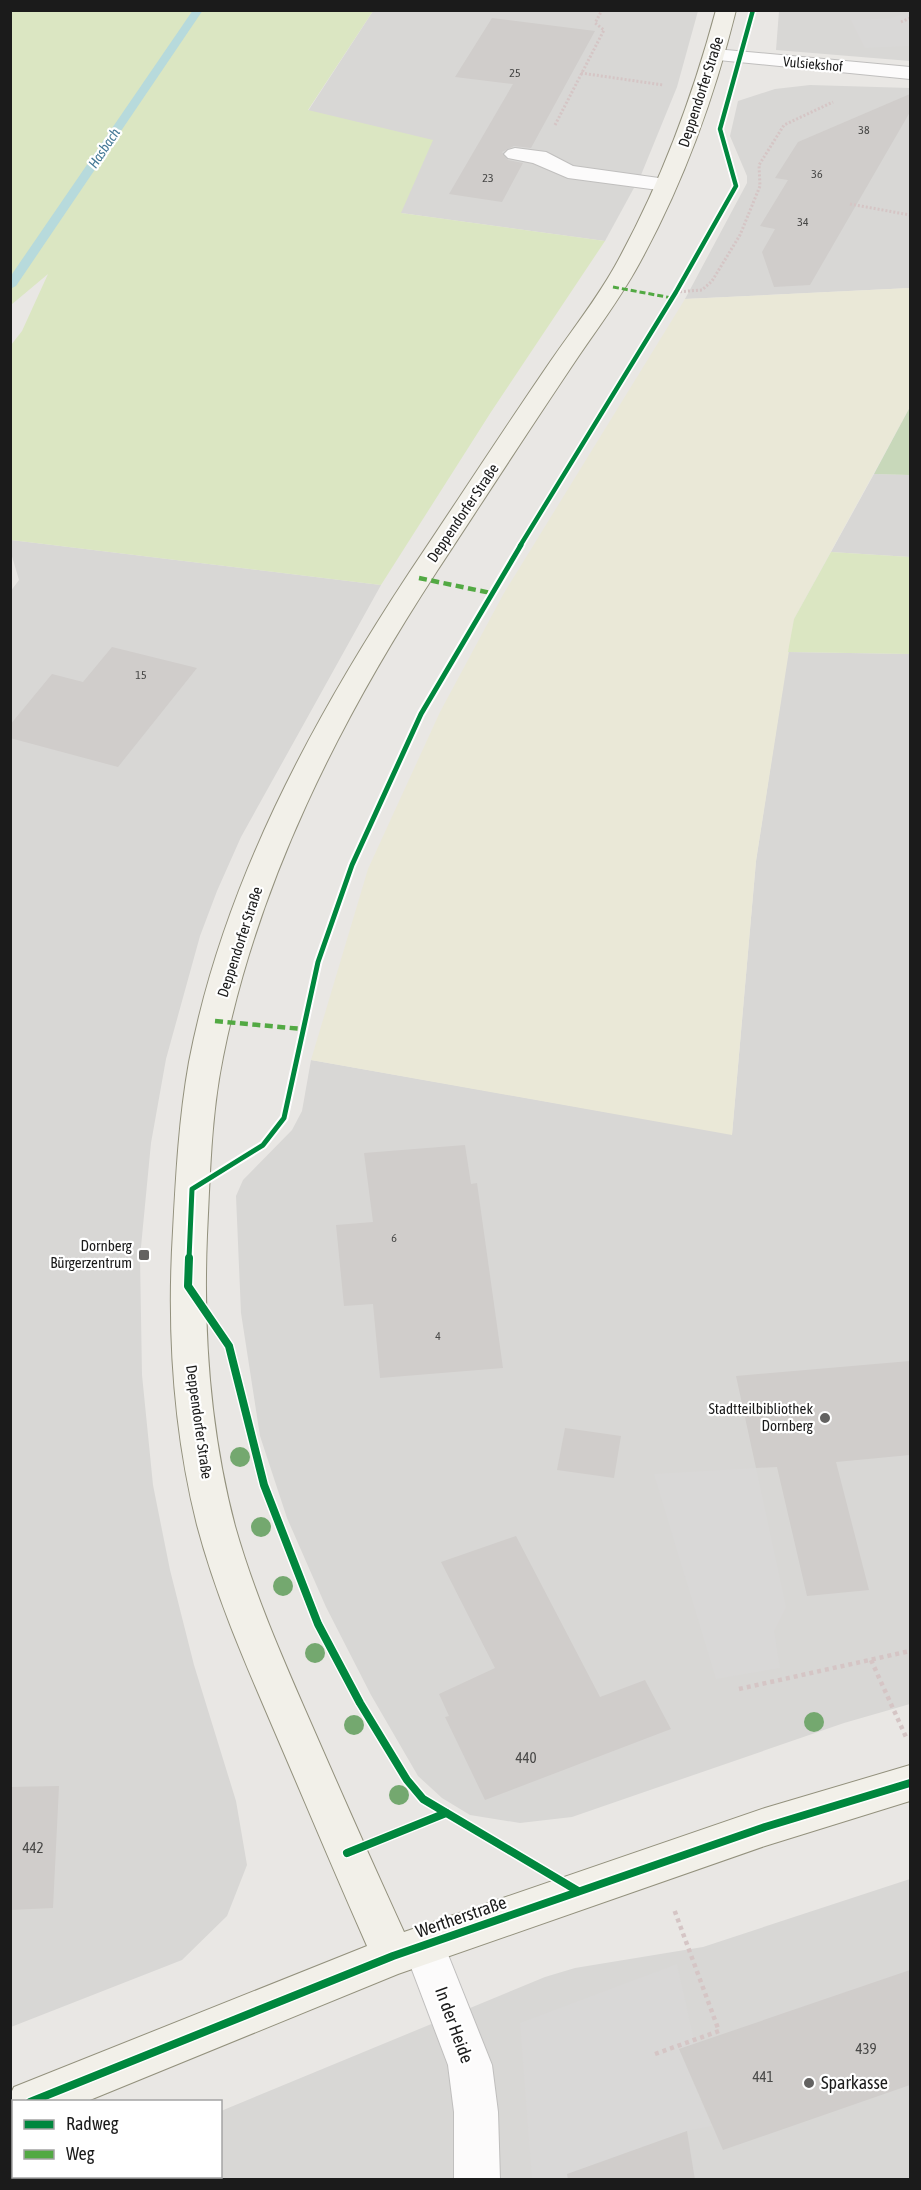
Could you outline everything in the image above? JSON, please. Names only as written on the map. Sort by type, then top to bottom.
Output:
[{"type":"street","name":"Deppendorfer Straße","points":[[409,1951],[252,1634],[227,1564],[210,1499],[190,1382],[188,1317],[192,1189],[206,1063],[232,958],[255,892],[308,767],[334,718],[420,578],[626,267],[682,154],[715,55],[726,10]]},
{"type":"street","name":"Vulsiekshof","points":[[715,55],[910,73]]},
{"type":"street","name":"Wertherstraße","points":[[35,2100],[409,1951],[765,1827],[910,1783]]},
{"type":"street","name":"In der Heide","points":[[409,1951],[470,2065],[476,2112],[477,2180]]},
{"type":"lane","points":[[515,154],[538,157],[568,172],[666,185]]},
{"type":"path","points":[[538,157],[604,30],[595,23],[602,10]]},
{"type":"path","points":[[901,22],[910,18]]},
{"type":"path","points":[[581,73],[703,91]]},
{"type":"path","points":[[676,292],[702,290],[712,281],[740,235],[760,186],[759,165],[784,124],[838,100]]},
{"type":"path","points":[[850,204],[910,215]]},
{"type":"path","points":[[739,1689],[910,1652]]},
{"type":"path","points":[[872,1660],[910,1746]]},
{"type":"path","points":[[655,2054],[719,2031],[657,1864]]},
{"type":"shaded area","points":[[373,11],[698,11],[677,87],[641,175],[605,241],[401,213],[308,111]]},
{"type":"shaded area","points":[[779,11],[910,11],[910,61],[776,50]]},
{"type":"shaded area","points":[[910,14],[910,46],[865,48],[851,20],[891,18]]},
{"type":"shaded area","points":[[810,85],[910,88],[910,288],[685,299],[747,183],[747,176],[730,136],[738,101],[775,89]]},
{"type":"shaded area","points":[[910,288],[910,407],[794,619],[756,861],[732,1135],[311,1060],[368,869],[440,712],[504,593],[685,299]]},
{"type":"shaded area","points":[[874,474],[910,475],[910,557],[831,552]]},
{"type":"shaded area","points":[[11,540],[381,585],[241,837],[217,891],[200,936],[166,1059],[151,1143],[140,1257],[142,1375],[153,1485],[170,1570],[194,1665],[236,1801],[247,1865],[227,1916],[182,1960],[11,2027],[10,592],[19,580],[11,553]]},
{"type":"shaded area","points":[[788,652],[910,654],[910,1704],[844,1723],[572,1817],[520,1823],[470,1815],[442,1798],[418,1776],[371,1695],[326,1607],[287,1518],[260,1436],[241,1313],[236,1196],[243,1180],[292,1130],[302,1111],[311,1060],[732,1134],[756,861]]},
{"type":"shaded area","points":[[756,1468],[786,1607],[774,1631],[780,1668],[716,1679],[654,1474]]},
{"type":"shaded area","points":[[910,1879],[910,2179],[53,2180],[56,2178],[222,2178],[222,2111],[545,1977],[575,1968],[703,1947]]},
{"type":"shaded area","points":[[677,1964],[695,2044],[680,2050],[712,2126],[687,2131],[623,2154],[626,2179],[532,2179],[520,2023]]},
{"type":"green space","points":[[11,10],[373,11],[308,110],[433,140],[401,213],[605,241],[491,412],[381,585],[11,540],[11,345],[22,331],[48,274],[11,305]]},
{"type":"green space","points":[[910,407],[910,475],[874,474]]},
{"type":"green space","points":[[831,552],[910,557],[910,654],[788,652],[794,619]]},
{"type":"building","points":[[492,18],[595,31],[531,148],[514,146],[502,152],[508,160],[523,163],[502,202],[449,194],[513,84],[455,77]]},
{"type":"building","points":[[910,94],[910,112],[810,285],[774,287],[762,252],[775,229],[760,226],[788,180],[775,178],[798,142]]},
{"type":"building","points":[[112,647],[197,668],[118,767],[10,738],[10,725],[52,674],[83,682]]},
{"type":"building","points":[[465,1145],[471,1184],[477,1183],[503,1368],[380,1378],[373,1304],[344,1306],[336,1225],[373,1222],[364,1153]]},
{"type":"building","points":[[910,1361],[910,1455],[836,1462],[869,1590],[807,1596],[777,1467],[756,1468],[736,1376]]},
{"type":"building","points":[[565,1428],[621,1436],[614,1478],[557,1470]]},
{"type":"building","points":[[516,1536],[600,1697],[645,1680],[671,1729],[485,1800],[445,1717],[449,1716],[439,1694],[495,1668],[441,1562]]},
{"type":"building","points":[[59,1786],[53,1908],[10,1910],[10,1787]]},
{"type":"building","points":[[910,1970],[910,2085],[723,2150],[679,2049]]},
{"type":"building","points":[[687,2131],[695,2180],[568,2180],[567,2174]]},
{"type":"waterway","name":"Hasbach","points":[[10,286],[198,10]]},
{"type":"marked path","points":[[613,287],[672,298]]},
{"type":"marked path","points":[[419,578],[491,593]]},
{"type":"marked path","points":[[215,1021],[302,1029]]},
{"type":"cycle path","points":[[578,1891],[423,1799],[407,1780],[360,1703],[318,1624],[264,1485],[229,1346],[188,1286],[192,1189],[263,1145],[284,1118],[318,962],[352,865],[421,714],[491,593],[676,292],[736,186],[733,171],[722,144],[720,129],[753,10]]},
{"type":"cycle path","points":[[35,2100],[393,1956],[765,1827],[910,1783]]},
{"type":"cycle path","points":[[347,1853],[446,1813]]},
{"type":"place","name":"Dornberg Bürgerzentrum","points":[[144,1255]]},
{"type":"place","name":"Stadtteilbibliothek Dornberg","points":[[825,1418]]},
{"type":"place","name":"Sparkasse","points":[[809,2083]]}]
